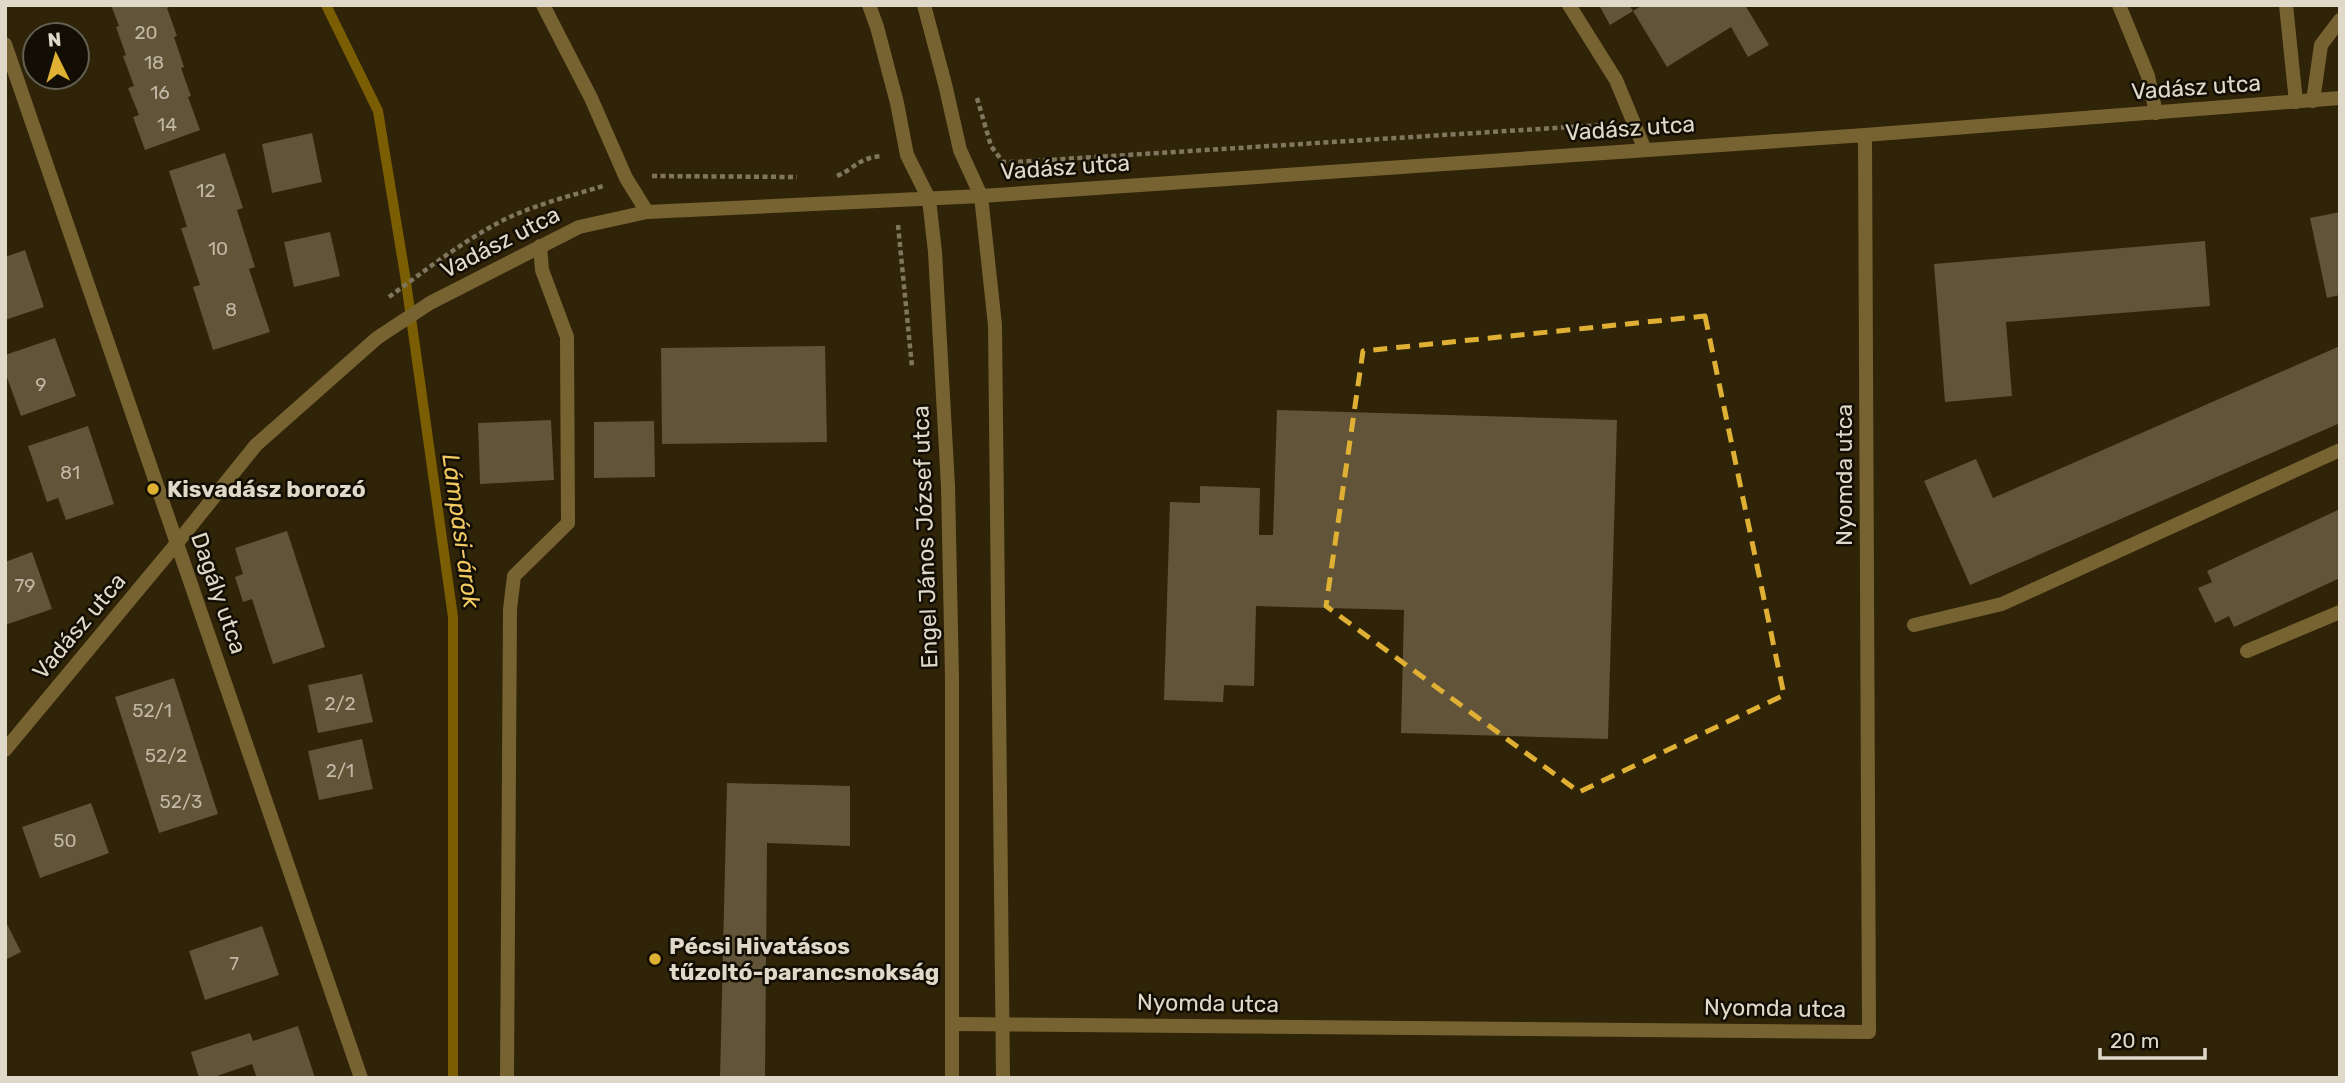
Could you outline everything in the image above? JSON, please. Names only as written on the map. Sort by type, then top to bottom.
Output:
[{"type":"street","points":[[543,5],[591,98],[626,178],[647,212]]},
{"type":"street","name":"Engel János József utca","points":[[869,5],[897,103],[907,155],[929,199],[942,346],[952,678],[952,1078]]},
{"type":"street","points":[[923,5],[960,150],[981,196],[995,325],[1003,1078]]},
{"type":"street","points":[[1569,5],[1616,80],[1645,150]]},
{"type":"street","points":[[2119,5],[2148,76],[2156,113]]},
{"type":"street","points":[[2286,5],[2296,102]]},
{"type":"street","points":[[2313,101],[2321,45],[2340,20]]},
{"type":"street","name":"Dagály utca","points":[[5,44],[361,1078]]},
{"type":"street","name":"Vadász utca","points":[[5,750],[256,445],[377,338],[430,303],[579,227],[647,212],[981,196],[1865,135],[2340,98]]},
{"type":"street","name":"Nyomda utca","points":[[952,1024],[1869,1032],[1865,135]]},
{"type":"street","points":[[507,1078],[510,610],[514,576],[568,523],[567,337],[542,270],[540,246]]},
{"type":"street","points":[[1914,625],[2002,604],[2340,450]]},
{"type":"street","points":[[2247,651],[2340,612]]},
{"type":"path","points":[[898,222],[912,367]]},
{"type":"highlighted area","points":[[1705,316],[1784,695],[1579,792],[1326,606],[1363,351]]},
{"type":"building","points":[[111,5],[173,5],[167,8],[177,36],[174,37],[184,67],[181,68],[191,96],[188,97],[200,130],[145,150],[133,117],[139,115],[128,88],[134,86],[123,56],[126,55]]},
{"type":"building","points":[[1599,5],[1629,5],[1633,11],[1610,25]]},
{"type":"building","points":[[1643,5],[1745,5],[1769,45],[1748,57],[1731,27],[1667,67],[1633,11]]},
{"type":"building","points":[[312,133],[322,182],[272,193],[262,144]]},
{"type":"building","points":[[225,153],[243,208],[237,210],[255,267],[249,269],[270,332],[213,350],[193,287],[200,285],[181,228],[187,227],[169,171]]},
{"type":"building","points":[[2340,212],[2340,295],[2327,298],[2310,218]]},
{"type":"building","points":[[330,232],[340,276],[294,287],[284,242]]},
{"type":"building","points":[[2205,241],[2210,306],[2006,322],[2012,396],[1945,402],[1934,264]]},
{"type":"building","points":[[25,250],[44,307],[5,320],[5,257]]},
{"type":"building","points":[[55,338],[76,396],[21,416],[5,372],[5,355]]},
{"type":"building","points":[[825,346],[827,442],[662,444],[661,348]]},
{"type":"building","points":[[2340,346],[2340,423],[1970,585],[1924,481],[1976,459],[1993,498]]},
{"type":"building","points":[[1277,410],[1617,420],[1608,739],[1401,733],[1404,610],[1256,606],[1254,686],[1224,685],[1223,702],[1164,700],[1170,502],[1200,503],[1200,486],[1260,488],[1259,535],[1273,535]]},
{"type":"building","points":[[551,420],[554,480],[480,484],[478,423]]},
{"type":"building","points":[[654,421],[655,477],[594,478],[594,422]]},
{"type":"building","points":[[88,426],[114,504],[66,520],[58,498],[47,502],[28,446]]},
{"type":"building","points":[[2340,509],[2340,578],[2234,627],[2229,616],[2215,623],[2198,588],[2212,582],[2207,571]]},
{"type":"building","points":[[287,531],[325,647],[273,664],[252,599],[243,602],[235,577],[243,574],[235,548]]},
{"type":"building","points":[[32,552],[52,609],[5,625],[5,562]]},
{"type":"building","points":[[362,674],[373,722],[318,733],[308,685]]},
{"type":"building","points":[[174,678],[218,814],[159,833],[115,697]]},
{"type":"building","points":[[362,739],[373,789],[319,800],[308,751]]},
{"type":"building","points":[[727,783],[850,786],[850,846],[767,843],[765,1078],[720,1078]]},
{"type":"building","points":[[91,803],[109,853],[40,878],[22,827]]},
{"type":"building","points":[[5,920],[21,952],[5,960]]},
{"type":"building","points":[[262,926],[279,975],[205,1000],[189,951]]},
{"type":"building","points":[[298,1026],[315,1078],[257,1078],[252,1064],[211,1078],[199,1078],[191,1052],[250,1033],[253,1041]]},
{"type":"waterway","name":"Lámpási-árok","points":[[326,5],[378,111],[405,275],[453,617],[453,1078]]},
{"type":"place","name":"Kisvadász borozó","points":[[153,489]]},
{"type":"place","name":"Pécsi Hivatásos tűzoltó-parancsnokság","points":[[655,959]]}]
